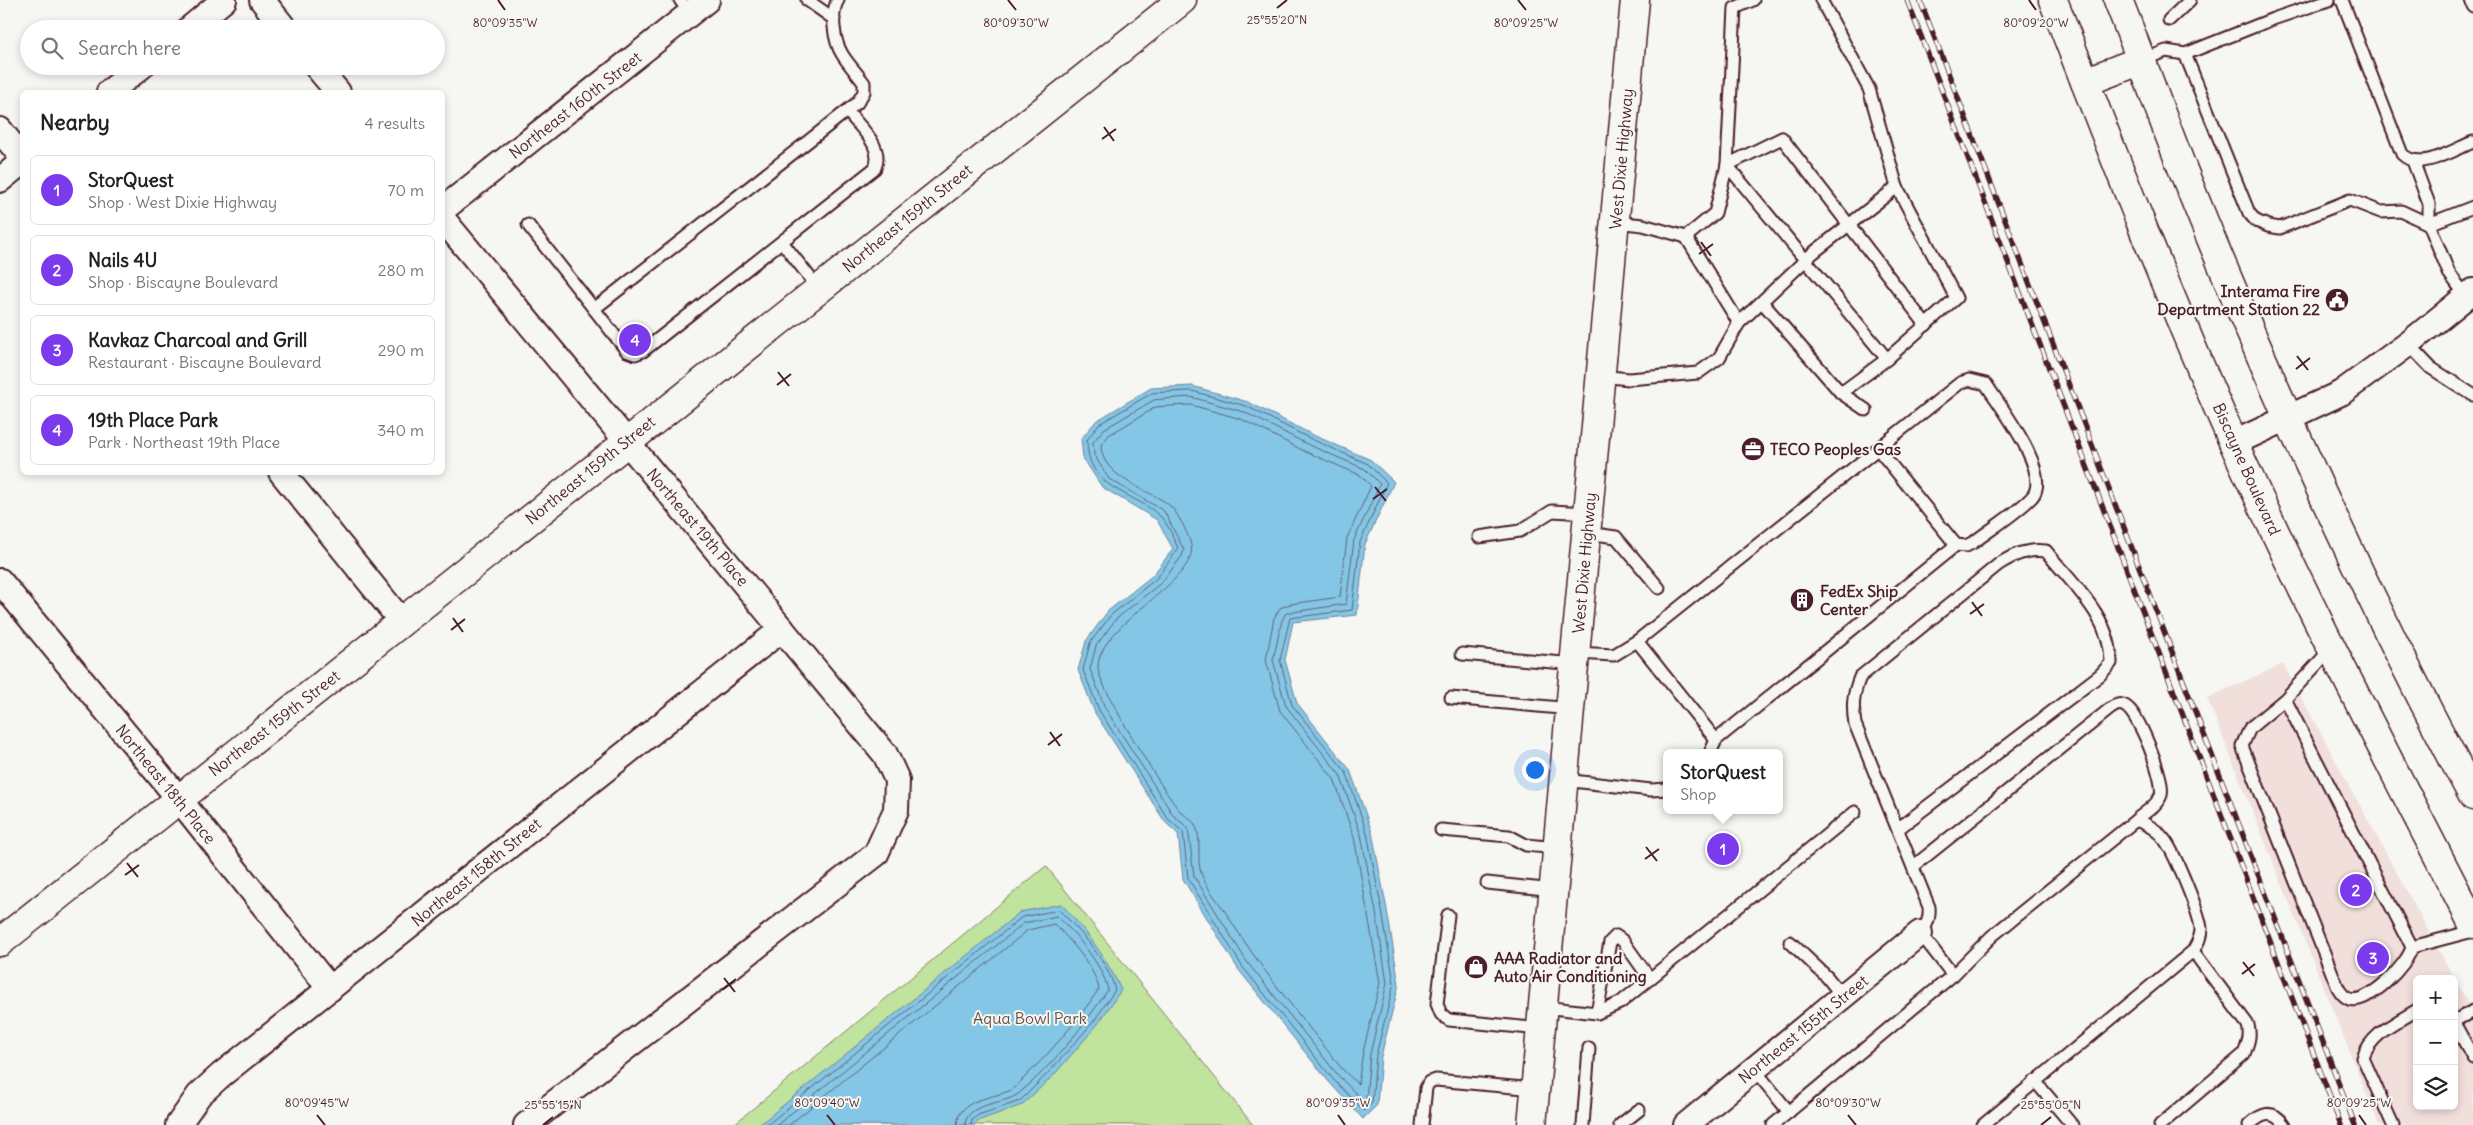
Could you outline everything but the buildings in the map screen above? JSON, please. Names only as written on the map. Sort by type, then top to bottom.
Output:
[{"type":"main road","name":"Northeast 159th Street","points":[[0,942],[626,441],[1182,0]]},
{"type":"main road","name":"West Dixie Highway","points":[[1532,1125],[1635,0]]},
{"type":"main road","name":"Biscayne Boulevard","points":[[2052,0],[2131,203],[2234,443],[2331,649],[2473,924]]},
{"type":"main road","points":[[2118,0],[2186,178],[2289,418],[2430,716],[2473,796]]},
{"type":"main road","points":[[2085,82],[2142,60]]},
{"type":"street","points":[[200,20],[224,0]]},
{"type":"street","points":[[262,0],[278,20]]},
{"type":"street","name":"Northeast 160th Street","points":[[445,208],[692,4]]},
{"type":"street","points":[[112,90],[131,75]]},
{"type":"street","points":[[324,75],[336,90]]},
{"type":"street","points":[[0,130],[20,155]]},
{"type":"street","points":[[0,180],[20,164]]},
{"type":"street","name":"Northeast 19th Place","points":[[445,222],[885,754],[897,780],[896,810],[876,854],[526,1125]]},
{"type":"street","points":[[2234,443],[2341,393],[2408,344],[2470,293]]},
{"type":"street","points":[[284,475],[402,622]]},
{"type":"street","name":"Northeast 18th Place","points":[[0,581],[179,799],[330,989]]},
{"type":"street","name":"Northeast 158th Street","points":[[178,1125],[199,1095],[221,1075],[782,629]]},
{"type":"street","name":"Northeast 155th Street","points":[[1686,1125],[1920,933]]},
{"type":"lane","points":[[807,0],[834,19]]},
{"type":"lane","points":[[594,309],[848,112],[857,103],[864,92],[864,83],[842,54],[834,19],[838,0]]},
{"type":"lane","points":[[1686,237],[1715,213],[1727,165],[1735,8],[1753,0]]},
{"type":"lane","points":[[1821,0],[1869,89],[1897,187],[1956,298],[1887,359],[1841,393]]},
{"type":"lane","points":[[2168,20],[2190,0]]},
{"type":"lane","points":[[2142,60],[2166,51],[2184,54],[2273,18],[2329,0]]},
{"type":"lane","points":[[2342,0],[2402,154],[2413,161],[2427,160],[2473,142]]},
{"type":"lane","points":[[2471,0],[2473,6]]},
{"type":"lane","points":[[2184,54],[2249,213],[2256,220],[2280,228],[2350,200],[2381,212],[2401,211],[2429,224],[2473,207]]},
{"type":"lane","points":[[528,225],[627,350],[635,354],[643,352],[875,168],[878,160],[878,149],[848,112]]},
{"type":"lane","points":[[1727,165],[1782,138],[1926,325]]},
{"type":"lane","points":[[2413,161],[2429,204],[2429,224],[2448,273],[2470,293]]},
{"type":"lane","points":[[1727,165],[1887,359]]},
{"type":"lane","points":[[1601,376],[1629,379],[1698,373],[1718,358],[1739,323],[1806,262],[1897,187]]},
{"type":"lane","points":[[1615,222],[1643,225],[1686,237],[1739,323]]},
{"type":"lane","points":[[782,242],[819,289]]},
{"type":"lane","points":[[1762,302],[1841,393],[1866,410]]},
{"type":"lane","points":[[2408,344],[2431,368],[2473,395]]},
{"type":"lane","points":[[1462,654],[1575,658],[1614,655],[1637,641],[1960,384],[1969,380],[1986,384],[2024,444],[2036,471],[2037,483],[2033,496],[1974,542],[1966,546],[1956,545],[1716,740],[1712,749]]},
{"type":"lane","points":[[1878,449],[1956,545]]},
{"type":"lane","points":[[1478,537],[1520,531],[1552,511],[1588,523],[1616,537],[1659,588]]},
{"type":"lane","points":[[1899,828],[2084,687],[2111,663],[2111,648],[2103,623],[2046,551],[2032,549],[2015,553],[1999,564],[1860,677],[1853,694],[1852,708],[1855,724],[1899,828],[1929,908],[1930,917],[1920,933],[1953,975]]},
{"type":"lane","points":[[1637,641],[1716,740]]},
{"type":"lane","points":[[2331,649],[2285,699],[2250,728],[2242,746],[2338,988],[2349,999],[2357,999],[2371,993],[2404,963],[2412,947],[2473,931]]},
{"type":"lane","points":[[1450,698],[1571,709]]},
{"type":"lane","points":[[2285,699],[2412,947]]},
{"type":"lane","points":[[1773,1125],[1953,975],[1992,936],[2157,802],[2161,795],[2161,778],[2145,736],[2130,709],[2118,704],[2111,708],[1914,866]]},
{"type":"lane","points":[[1564,780],[1651,790],[1663,788]]},
{"type":"lane","points":[[1448,915],[1437,1004],[1441,1014],[1450,1020],[1542,1018],[1597,1013],[1620,1003],[1855,812]]},
{"type":"lane","points":[[1983,1125],[2193,951],[2199,942],[2201,929],[2185,880],[2166,840],[2152,827],[2136,820]]},
{"type":"lane","points":[[1441,830],[1509,836],[1526,845],[1558,848]]},
{"type":"lane","points":[[1487,882],[1554,890]]},
{"type":"lane","points":[[1597,1013],[1610,942],[1616,936],[1623,941],[1650,979]]},
{"type":"lane","points":[[1790,942],[1827,977],[1842,996]]},
{"type":"lane","points":[[2160,1125],[2244,1054],[2250,1033],[2248,1025],[2193,951]]},
{"type":"lane","points":[[2457,1020],[2473,1011]]},
{"type":"lane","points":[[2393,1125],[2363,1058],[2367,1046],[2375,1037],[2413,1013]]},
{"type":"lane","points":[[2458,1029],[2473,1057]]},
{"type":"lane","points":[[1583,1125],[1589,1048]]},
{"type":"lane","points":[[1754,1069],[1789,1112]]},
{"type":"lane","points":[[1422,1125],[1426,1088],[1429,1082],[1436,1080],[1535,1089]]},
{"type":"lane","points":[[2035,1081],[2072,1125]]},
{"type":"lane","points":[[1620,1125],[1639,1110]]},
{"type":"lane","points":[[2249,1125],[2260,1116],[2268,1113],[2276,1116],[2284,1125]]},
{"type":"shaded area","points":[[2283,664],[2452,975],[2413,975],[2413,1110],[2458,1110],[2458,985],[2473,1013],[2473,1125],[2379,1125],[2207,698]]},
{"type":"green space","name":"Aqua Bowl Park","points":[[1046,866],[1253,1125],[733,1125]]},
{"type":"water","points":[[1192,386],[1248,402],[1313,435],[1371,460],[1394,482],[1365,544],[1357,615],[1293,622],[1285,660],[1297,703],[1350,770],[1372,832],[1387,910],[1399,984],[1381,1056],[1377,1105],[1363,1119],[1329,1082],[1238,969],[1183,879],[1178,834],[1165,822],[1095,713],[1078,670],[1086,641],[1108,611],[1153,575],[1173,549],[1157,520],[1102,487],[1083,458],[1081,439],[1096,421],[1151,388]]},
{"type":"water","points":[[1061,904],[1095,944],[1121,990],[1098,1024],[1054,1075],[1022,1105],[980,1120],[974,1125],[759,1125],[1020,912]]},
{"type":"railway","points":[[1907,0],[2341,1125]]},
{"type":"railway","points":[[1920,0],[2355,1125]]},
{"type":"place","name":"Interama Fire Department Station 22","points":[[2337,300]]},
{"type":"place","name":"19th Place Park","points":[[635,340]]},
{"type":"place","name":"TECO Peoples Gas","points":[[1753,449]]},
{"type":"place","name":"FedEx Ship Center","points":[[1802,600]]},
{"type":"place","name":"StorQuest","points":[[1723,849]]},
{"type":"place","name":"Nails 4U","points":[[2356,890]]},
{"type":"place","name":"Kavkaz Charcoal and Grill","points":[[2373,958]]},
{"type":"place","name":"AAA Radiator and Auto Air Conditioning","points":[[1476,967]]}]
